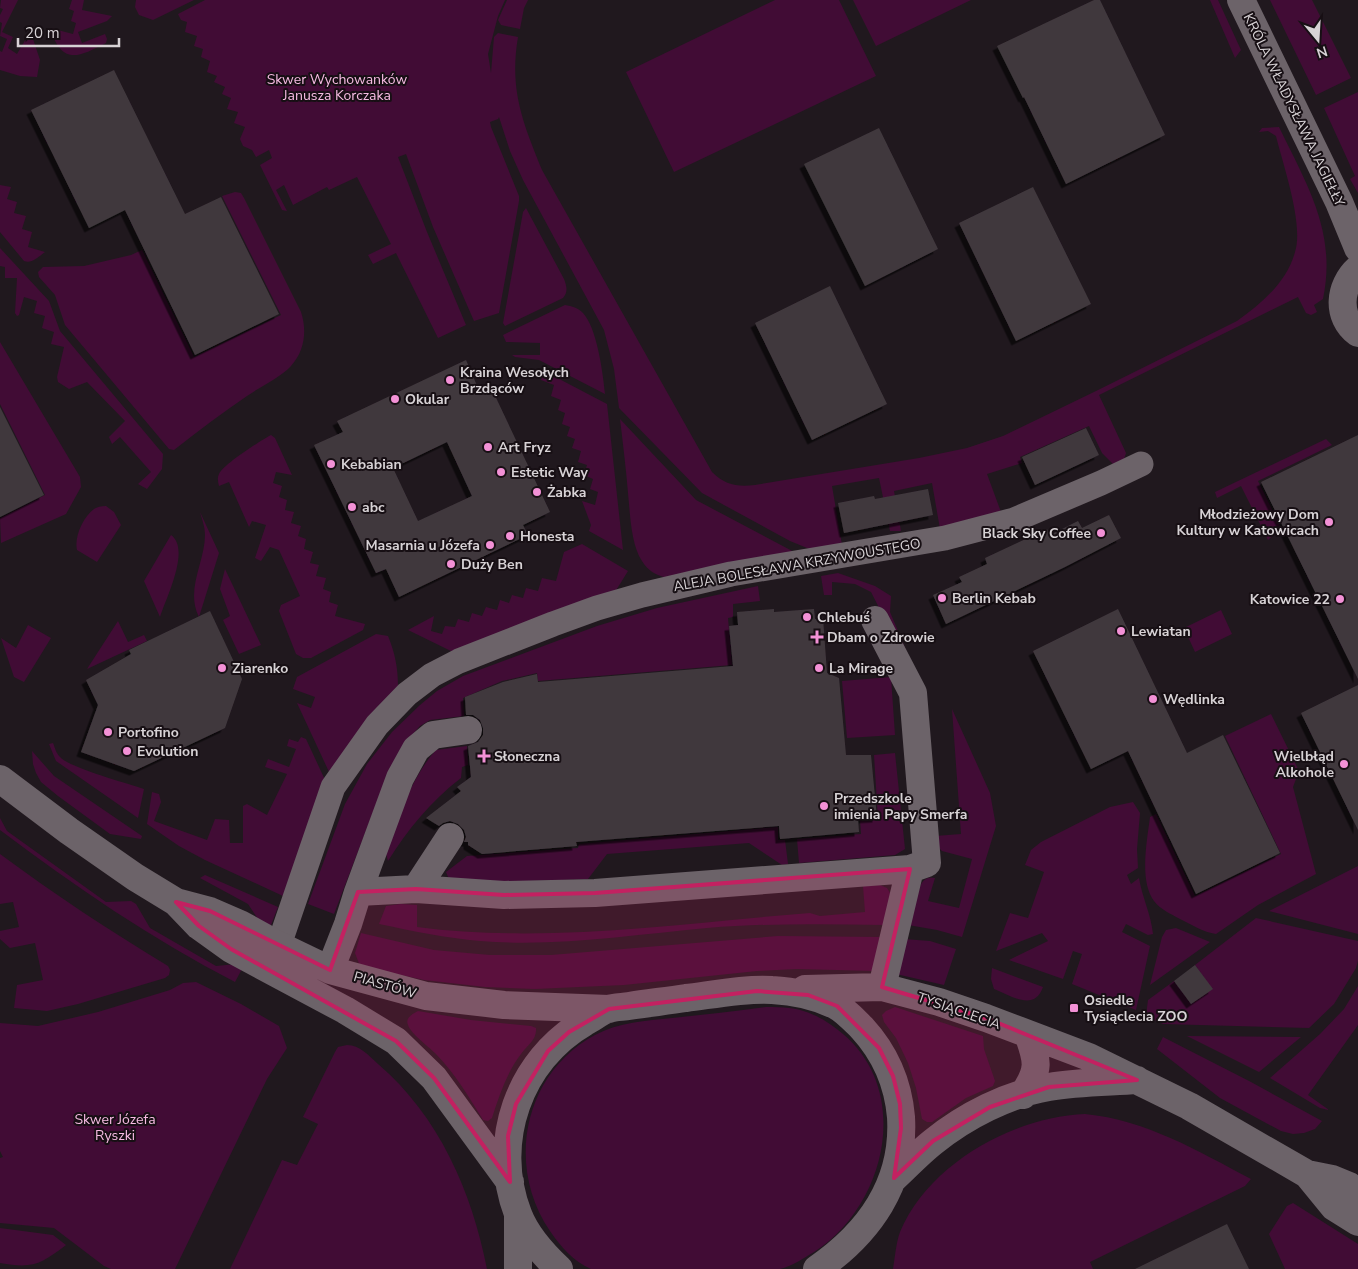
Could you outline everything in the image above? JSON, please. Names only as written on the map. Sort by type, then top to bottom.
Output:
[{"type":"street","name":"KRÓLA WŁADYSŁAWA JAGIEŁŁY","points":[[1241,0],[1336,195],[1358,248]]},
{"type":"street","points":[[1358,269],[1351,275],[1344,286],[1342,298],[1343,311],[1347,320],[1358,333]]},
{"type":"street","name":"ALEJA BOLESŁAWA KRZYWOUSTEGO","points":[[282,936],[333,787],[377,725],[407,694],[432,675],[459,661],[553,624],[642,595],[731,574],[945,538],[1014,520],[1141,464]]},
{"type":"street","points":[[358,892],[416,889],[504,895],[595,893],[910,869],[927,863],[912,693],[875,620]]},
{"type":"street","points":[[330,970],[400,778],[416,749],[433,734],[468,730]]},
{"type":"street","name":"PIASTÓW","points":[[0,780],[135,877],[176,902],[199,926],[231,949],[345,1010],[396,1041],[434,1078],[510,1182]]},
{"type":"street","points":[[416,889],[450,837]]},
{"type":"street","points":[[882,987],[910,869]]},
{"type":"street","name":"PIASTÓW","points":[[176,902],[210,910],[330,970],[426,996],[504,1006],[608,1009]]},
{"type":"street","name":"TYSIĄCLECIA","points":[[771,990],[882,987],[939,1002],[1089,1057],[1189,1106],[1307,1174],[1332,1179],[1358,1192]]},
{"type":"street","points":[[518,1269],[518,1214],[510,1182],[507,1156],[508,1136],[516,1104],[528,1077],[548,1051],[569,1032],[608,1009],[719,994],[771,990],[808,995],[837,1006],[854,1020],[879,1048],[887,1061],[900,1104],[899,1154],[894,1178],[872,1219],[835,1264]]},
{"type":"street","points":[[1023,1094],[1031,1082],[1036,1069],[1036,1056],[1028,1034]]},
{"type":"street","points":[[894,1178],[933,1142],[971,1116],[1023,1094],[1049,1087],[1137,1080]]},
{"type":"street","name":"TYSIĄCLECIA","points":[[1307,1174],[1334,1207],[1358,1222]]},
{"type":"street","points":[[518,1214],[532,1240],[560,1269]]},
{"type":"highlighted area","points":[[910,869],[882,987],[986,1018],[1137,1080],[1049,1087],[990,1107],[933,1141],[894,1178],[901,1128],[900,1104],[893,1076],[879,1048],[837,1006],[808,995],[757,991],[609,1009],[569,1032],[548,1051],[516,1104],[508,1136],[510,1182],[434,1078],[396,1041],[231,949],[199,926],[176,902],[210,911],[330,970],[358,892],[416,889],[504,895],[595,893]]},
{"type":"green space","points":[[1,0],[18,0],[2,32],[13,37],[8,48],[17,54],[27,37],[32,36],[40,60],[37,77],[20,76],[0,70],[0,51],[2,52],[7,39],[0,36],[2,23],[0,22],[0,15],[3,9],[0,8]]},
{"type":"green space","points":[[72,0],[84,0],[82,10],[112,16],[107,21],[78,32],[82,43],[105,34],[107,39],[106,43],[79,55],[65,53],[55,40],[50,28],[73,34],[76,23],[71,21],[74,11],[69,9]]},
{"type":"green space","points":[[136,0],[194,0],[153,20],[139,15],[135,7]]},
{"type":"green space","name":"Skwer Wychowanków Janusza Korczaka","points":[[205,0],[505,0],[498,16],[488,54],[491,73],[494,37],[498,33],[518,37],[515,74],[517,90],[529,137],[542,170],[712,472],[722,480],[732,484],[743,486],[755,485],[919,458],[967,448],[1003,436],[1237,321],[1264,300],[1279,283],[1291,263],[1297,240],[1295,211],[1276,136],[1268,131],[1259,132],[1262,128],[1279,127],[1300,169],[1317,210],[1323,230],[1326,252],[1323,299],[1314,305],[1317,312],[1311,315],[1306,313],[1298,297],[1099,395],[1126,453],[1124,459],[1113,464],[1102,453],[1089,426],[1020,457],[1022,463],[987,474],[1001,512],[940,529],[932,483],[894,491],[901,531],[890,531],[879,478],[832,486],[842,545],[812,550],[790,541],[702,493],[619,408],[614,369],[604,330],[523,180],[510,151],[499,117],[490,122],[491,127],[519,196],[519,201],[499,313],[474,321],[433,227],[406,154],[398,157],[466,325],[438,338],[396,253],[373,264],[368,255],[391,244],[357,177],[329,190],[327,187],[293,205],[284,185],[276,190],[287,211],[282,210],[260,165],[272,158],[269,150],[256,157],[252,150],[243,146],[240,139],[245,127],[234,123],[238,112],[227,109],[231,98],[222,94],[225,87],[214,82],[217,76],[207,72],[210,61],[201,57],[203,49],[194,46],[197,36],[185,32],[187,22],[181,20],[178,14]]},
{"type":"green space","points":[[507,0],[528,0],[524,8],[520,29],[501,25],[498,20]]},
{"type":"green space","points":[[775,0],[839,0],[876,76],[674,172],[626,72]]},
{"type":"green space","points":[[853,0],[971,0],[876,46]]},
{"type":"green space","points":[[1210,0],[1218,0],[1241,50],[1235,58]]},
{"type":"green space","points":[[1270,0],[1312,0],[1351,78],[1316,95]]},
{"type":"green space","points":[[1358,92],[1358,193],[1350,179],[1355,176],[1324,108]]},
{"type":"green space","points":[[0,185],[11,187],[7,199],[17,202],[14,213],[26,216],[22,229],[32,232],[28,247],[45,252],[32,261],[24,261],[0,232]]},
{"type":"green space","points":[[235,192],[241,193],[244,198],[301,312],[304,340],[296,360],[291,366],[210,422],[174,450],[169,449],[65,325],[55,295],[39,277],[38,272],[43,267],[84,266],[131,255],[142,250],[194,357],[281,315],[222,196]]},
{"type":"green space","points":[[526,208],[564,279],[566,291],[563,298],[505,326],[503,323],[523,212]]},
{"type":"green space","points":[[0,248],[49,301],[60,331],[163,454],[162,469],[147,489],[138,484],[151,472],[120,437],[112,444],[109,437],[125,421],[87,382],[69,389],[58,382],[57,377],[64,347],[51,344],[54,332],[42,328],[45,316],[34,313],[37,301],[24,297],[19,315],[17,316],[15,313],[17,278],[5,278],[5,267],[0,266]]},
{"type":"green space","points":[[565,305],[581,311],[588,320],[596,340],[605,394],[539,360],[512,355],[540,355],[540,343],[506,342],[503,335]]},
{"type":"green space","points":[[0,342],[80,477],[81,487],[66,514],[1,543],[0,518],[45,495],[0,404]]},
{"type":"green space","points":[[544,371],[607,404],[623,550],[589,531],[591,525],[582,501],[595,505],[598,492],[590,489],[593,479],[584,475],[587,465],[578,462],[581,451],[572,448],[575,439],[567,436],[570,427],[562,424],[565,413],[558,410],[561,400],[551,396],[554,385],[541,380]]},
{"type":"green space","points":[[620,419],[696,500],[796,553],[667,578],[650,570],[638,554],[633,538]]},
{"type":"green space","points":[[271,435],[275,438],[292,475],[276,472],[273,483],[282,486],[279,497],[287,500],[285,510],[294,512],[291,523],[301,526],[298,536],[306,539],[304,549],[313,552],[310,563],[319,565],[316,576],[326,578],[323,589],[331,592],[329,602],[338,605],[335,616],[365,624],[363,630],[311,658],[303,658],[296,654],[279,611],[281,605],[300,596],[279,550],[270,547],[261,561],[255,558],[266,525],[252,521],[249,527],[229,482],[219,486],[218,483],[219,474],[222,470],[251,447]]},
{"type":"green space","points":[[1326,439],[1332,445],[1258,481],[1281,528],[1268,540],[1241,486],[1217,498],[1215,492]]},
{"type":"green space","points":[[106,506],[114,512],[121,525],[97,562],[77,550],[76,545],[80,528],[86,517],[94,509]]},
{"type":"green space","points":[[200,512],[219,553],[199,617],[194,597],[205,535]]},
{"type":"green space","points":[[171,535],[177,542],[179,551],[178,562],[160,617],[144,581]]},
{"type":"green space","points":[[582,544],[628,571],[615,592],[453,652],[408,630],[434,616],[431,631],[442,634],[445,626],[455,627],[458,619],[469,622],[472,613],[482,616],[486,607],[497,610],[500,600],[509,603],[512,595],[523,598],[526,588],[538,591],[542,578],[556,581],[564,552]]},
{"type":"green space","points":[[225,569],[261,645],[239,654],[223,620],[230,616],[220,589]]},
{"type":"green space","points":[[838,573],[875,586],[891,596],[890,612],[906,650],[894,637],[871,592],[855,584],[832,582],[832,595],[824,595],[821,576]]},
{"type":"green space","points":[[758,586],[760,601],[733,604],[733,617],[728,618],[732,665],[538,681],[537,673],[502,681],[463,698],[464,716],[430,720],[420,726],[410,737],[377,802],[334,914],[308,904],[345,804],[367,764],[392,732],[437,691],[463,676],[597,626],[657,608]]},
{"type":"green space","points":[[1221,610],[1232,634],[1195,652],[1184,628]]},
{"type":"green space","points":[[118,621],[128,642],[144,635],[147,641],[87,669]]},
{"type":"green space","points":[[28,625],[51,638],[24,682],[14,677],[1,638],[16,648]]},
{"type":"green space","points":[[376,634],[388,636],[396,661],[398,686],[330,774],[297,703],[311,708],[315,697],[293,689],[297,677]]},
{"type":"green space","points":[[891,677],[895,735],[847,738],[842,681]]},
{"type":"green space","points":[[952,709],[990,793],[996,826],[962,937],[908,925],[921,884],[927,878],[935,878],[928,901],[959,908],[972,859],[942,851],[935,836],[961,834]]},
{"type":"green space","points":[[1271,714],[1299,771],[1293,787],[1316,874],[1258,905],[1216,934],[1211,933],[1193,926],[1163,909],[1154,901],[1149,893],[1145,860],[1150,817],[1156,814],[1195,896],[1281,854],[1225,736]]},
{"type":"green space","points":[[301,737],[306,739],[326,782],[283,896],[205,860],[179,846],[147,824],[152,792],[159,794],[161,802],[154,821],[207,840],[215,819],[229,820],[230,843],[243,843],[243,806],[247,804],[267,815],[287,774],[265,767],[268,759],[289,767],[296,749],[287,746],[289,739],[298,742]]},
{"type":"green space","points":[[53,743],[59,755],[75,766],[144,789],[138,818],[56,761],[49,744]]},
{"type":"green space","points":[[467,746],[468,765],[462,767],[461,778],[421,816],[388,861],[386,854],[401,812],[412,786],[427,761],[436,750]]},
{"type":"green space","points":[[32,751],[54,776],[142,836],[141,839],[110,834],[58,796],[41,782],[33,764]]},
{"type":"green space","points":[[895,753],[905,849],[895,855],[799,863],[797,839],[861,834],[860,820],[878,819],[874,755]]},
{"type":"green space","points":[[1133,802],[1140,813],[1137,849],[1138,868],[1127,875],[1131,884],[1139,878],[1153,934],[1148,935],[1126,924],[1122,932],[1150,946],[1136,1010],[1072,984],[1082,954],[1073,951],[1063,979],[1009,960],[1048,941],[1042,933],[996,951],[1010,913],[1028,918],[1044,872],[1025,865],[1031,850],[1041,842],[1110,807]]},
{"type":"green space","points":[[0,818],[7,831],[106,902],[131,901],[136,904],[150,928],[216,966],[237,964],[243,967],[235,982],[144,930],[56,871],[0,830]]},
{"type":"green space","points":[[778,827],[778,840],[785,840],[788,864],[782,865],[749,843],[607,854],[588,879],[484,881],[449,879],[446,872],[467,856],[578,848],[579,844]]},
{"type":"green space","points":[[0,854],[82,912],[168,966],[170,970],[169,975],[165,978],[78,1004],[47,1011],[14,1008],[17,985],[43,980],[35,943],[10,948],[0,939],[0,931],[19,927],[13,902],[0,904]]},
{"type":"green space","points":[[1358,866],[1358,934],[1269,911]]},
{"type":"green space","points":[[205,875],[278,907],[269,928],[264,928],[248,904],[200,878]]},
{"type":"green space","points":[[880,885],[887,888],[892,896],[886,925],[752,925],[594,939],[508,942],[455,938],[379,924],[386,906],[401,904],[417,905],[417,927],[466,932],[564,933],[810,913],[820,916],[865,912],[863,886]]},
{"type":"green space","points":[[1256,918],[1358,941],[1356,968],[1334,1004],[1309,1028],[1163,1024],[1146,1016],[1148,1000],[1174,981],[1191,1004],[1212,989],[1195,965]]},
{"type":"green space","points":[[1176,928],[1210,942],[1150,985],[1162,937],[1166,930]]},
{"type":"green space","points":[[361,933],[434,950],[490,955],[551,955],[778,936],[882,937],[875,971],[797,969],[757,971],[624,985],[535,989],[485,987],[424,980],[360,966],[355,953]]},
{"type":"green space","points":[[904,939],[930,941],[956,949],[944,985],[896,974]]},
{"type":"green space","points":[[992,968],[1043,987],[1039,995],[1034,999],[1022,1000],[1015,998],[994,989],[991,979]]},
{"type":"green space","name":"Skwer Józefa Ryszki","points":[[196,982],[241,1004],[279,1026],[287,1048],[267,1079],[175,1269],[111,1269],[104,1266],[54,1228],[0,1223],[0,1158],[3,1157],[0,1151],[0,1023],[38,1026],[98,1012],[170,990],[183,983]]},
{"type":"green space","points":[[1358,986],[1358,1025],[1308,1095],[1329,1110],[1320,1108],[1270,1078],[1320,1034],[1344,1009]]},
{"type":"green space","points":[[766,1007],[804,1011],[831,1025],[843,1034],[865,1058],[878,1087],[883,1117],[881,1148],[873,1179],[858,1207],[839,1232],[814,1252],[780,1269],[591,1269],[573,1258],[550,1231],[536,1205],[528,1178],[526,1150],[529,1122],[538,1096],[552,1072],[571,1052],[595,1035],[614,1027],[643,1021]]},
{"type":"green space","points":[[895,1007],[983,1036],[984,1049],[995,1081],[993,1086],[966,1098],[932,1122],[922,1119],[916,1088],[908,1063],[896,1038],[884,1022],[882,1015]]},
{"type":"green space","points":[[418,1011],[536,1028],[535,1036],[512,1068],[492,1118],[488,1121],[483,1120],[449,1069],[410,1028],[407,1023],[408,1018]]},
{"type":"green space","points":[[1187,1036],[1301,1037],[1259,1072]]},
{"type":"green space","points":[[1163,1037],[1322,1121],[1315,1129],[1304,1133],[1293,1134],[1281,1131],[1220,1098],[1157,1049]]},
{"type":"green space","points":[[352,1045],[364,1051],[400,1085],[419,1107],[435,1131],[450,1157],[462,1184],[481,1240],[487,1269],[230,1269],[282,1160],[297,1165],[318,1124],[303,1117],[338,1047]]},
{"type":"green space","points":[[1085,1114],[1129,1123],[1171,1138],[1251,1179],[1245,1186],[1090,1262],[1093,1269],[893,1269],[900,1232],[913,1207],[931,1185],[953,1165],[977,1148],[1003,1134],[1030,1124],[1058,1117]]},
{"type":"green space","points":[[1293,1203],[1358,1244],[1358,1269],[1285,1269],[1269,1234],[1287,1206]]},
{"type":"green space","points":[[0,1228],[53,1235],[66,1245],[43,1261],[29,1265],[0,1263]]},
{"type":"building","points":[[1094,0],[1100,0],[1165,135],[1066,184],[997,46]]},
{"type":"building","points":[[114,70],[185,214],[221,197],[279,314],[195,355],[125,210],[89,228],[31,110]]},
{"type":"building","points":[[879,128],[938,249],[865,286],[804,164]]},
{"type":"building","points":[[1033,187],[1091,304],[1016,341],[959,223]]},
{"type":"building","points":[[830,286],[887,404],[812,440],[755,323]]},
{"type":"building","points":[[466,360],[478,388],[489,383],[550,512],[523,525],[528,535],[399,597],[386,569],[376,573],[314,445],[343,432],[337,421]],"holes":[[[447,442],[472,496],[418,521],[393,468]]]},
{"type":"building","points":[[0,407],[44,495],[0,517]]},
{"type":"building","points":[[1086,428],[1099,455],[1035,485],[1022,457]]},
{"type":"building","points":[[1358,435],[1358,679],[1261,482]]},
{"type":"building","points":[[928,489],[933,515],[844,533],[838,503],[874,496],[875,499]]},
{"type":"building","points":[[1109,515],[1121,538],[946,624],[933,595],[962,582],[959,577],[987,564],[985,558],[1047,529],[1050,535],[1078,521],[1082,528]]},
{"type":"building","points":[[774,609],[774,612],[814,609],[815,619],[823,618],[827,673],[839,678],[846,755],[871,755],[877,818],[858,819],[859,832],[780,839],[779,826],[576,842],[577,846],[482,854],[468,845],[468,842],[464,842],[466,837],[464,830],[458,824],[450,821],[439,826],[426,818],[461,791],[457,787],[471,777],[468,746],[478,742],[483,735],[483,728],[480,720],[473,715],[466,715],[465,697],[503,682],[537,674],[538,682],[733,666],[729,626],[738,625],[737,612]]},
{"type":"building","points":[[1118,609],[1187,753],[1223,735],[1280,853],[1196,894],[1128,751],[1091,769],[1033,651]]},
{"type":"building","points":[[210,611],[242,679],[225,728],[134,771],[81,752],[98,705],[86,680],[131,654],[129,650]]},
{"type":"building","points":[[1358,685],[1358,830],[1301,713]]},
{"type":"building","points":[[1195,965],[1213,989],[1191,1004],[1174,981]]},
{"type":"building","points":[[1227,1224],[1249,1269],[1135,1269]]},
{"type":"place","name":"Kraina Wesołych Brzdąców","points":[[450,380]]},
{"type":"place","name":"Okular","points":[[395,399]]},
{"type":"place","name":"Art Fryz","points":[[488,447]]},
{"type":"place","name":"Kebabian","points":[[331,464]]},
{"type":"place","name":"Estetic Way","points":[[501,472]]},
{"type":"place","name":"Żabka","points":[[537,492]]},
{"type":"place","name":"abc","points":[[352,507]]},
{"type":"place","name":"Młodzieżowy Dom Kultury w Katowicach","points":[[1329,522]]},
{"type":"place","name":"Black Sky Coffee","points":[[1101,533]]},
{"type":"place","name":"Honesta","points":[[510,536]]},
{"type":"place","name":"Masarnia u Józefa","points":[[490,545]]},
{"type":"place","name":"Duży Ben","points":[[451,564]]},
{"type":"place","name":"Berlin Kebab","points":[[942,598]]},
{"type":"place","name":"Katowice 22","points":[[1340,599]]},
{"type":"place","name":"Chlebuś","points":[[807,617]]},
{"type":"place","name":"Lewiatan","points":[[1121,631]]},
{"type":"place","name":"Dbam o Zdrowie","points":[[817,637]]},
{"type":"place","name":"Ziarenko","points":[[222,668]]},
{"type":"place","name":"La Mirage","points":[[819,668]]},
{"type":"place","name":"Wędlinka","points":[[1153,699]]},
{"type":"place","name":"Portofino","points":[[108,732]]},
{"type":"place","name":"Evolution","points":[[127,751]]},
{"type":"place","name":"Słoneczna","points":[[484,756]]},
{"type":"place","name":"Wielbłąd Alkohole","points":[[1344,764]]},
{"type":"place","name":"Przedszkole imienia Papy Smerfa","points":[[824,806]]},
{"type":"place","name":"Osiedle Tysiąclecia ZOO","points":[[1074,1008]]}]
